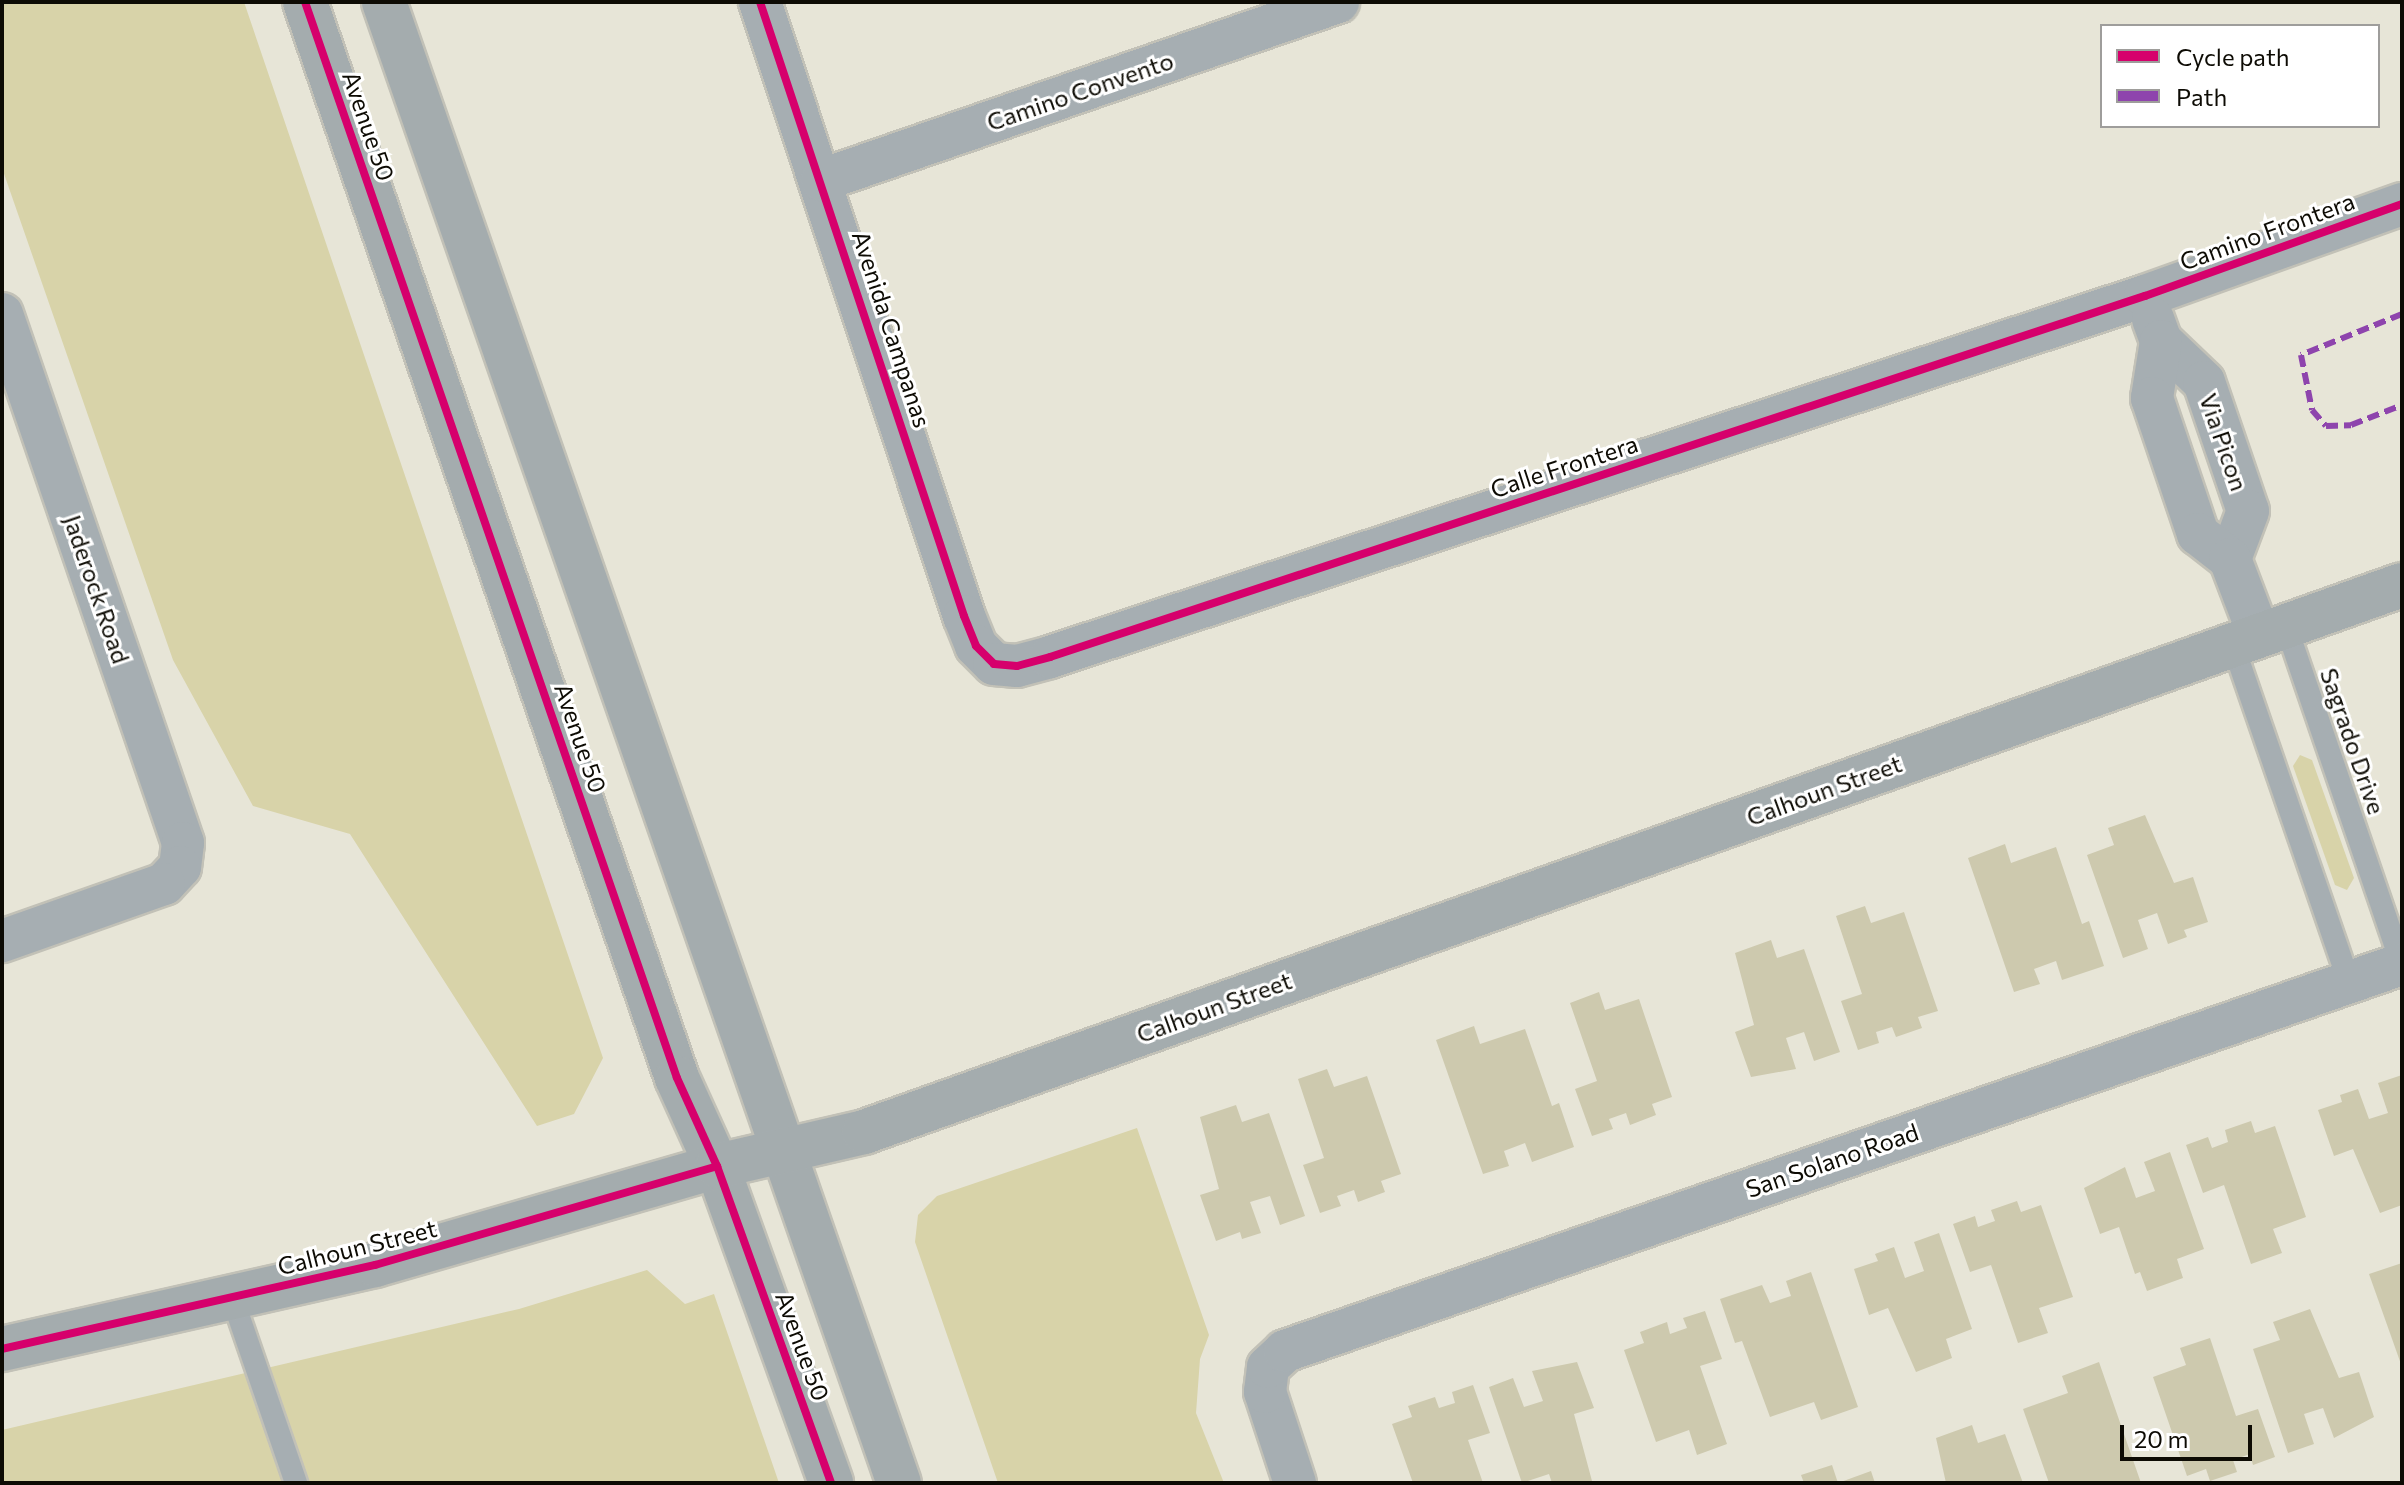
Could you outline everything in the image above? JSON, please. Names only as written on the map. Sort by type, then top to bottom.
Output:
[{"type":"main road","name":"Avenue 50","points":[[305,2],[677,1078],[717,1166],[831,1483]]},
{"type":"main road","name":"Avenue 50","points":[[384,2],[779,1151],[899,1483]]},
{"type":"main road","name":"Calhoun Street","points":[[2,1349],[375,1265],[717,1166],[864,1132],[2402,585]]},
{"type":"street","name":"Avenida Campanas","points":[[760,2],[822,180],[964,616],[976,646],[994,664]]},
{"type":"street","name":"Camino Convento","points":[[822,180],[1338,2]]},
{"type":"street","name":"Camino Frontera","points":[[2145,296],[2402,204]]},
{"type":"street","name":"Calle Frontera","points":[[994,664],[1017,666],[1050,657],[2145,296]]},
{"type":"street","name":"Via Picon","points":[[2145,296],[2161,341],[2204,382],[2248,511],[2230,559],[2198,534],[2152,398],[2161,341]]},
{"type":"street","name":"Jaderock Road","points":[[2,314],[183,843],[180,867],[164,884],[2,941]]},
{"type":"street","points":[[2230,559],[2259,635]]},
{"type":"street","name":"San Solano Road","points":[[1295,1483],[1265,1392],[1268,1367],[1285,1351],[2402,964]]},
{"type":"lane","name":"Sagrado Drive","points":[[2259,635],[2402,964]]},
{"type":"lane","points":[[2259,635],[2349,982]]},
{"type":"lane","points":[[232,1297],[296,1483]]},
{"type":"shaded area","points":[[2,2],[244,2],[603,1058],[574,1114],[537,1126],[350,834],[253,806],[173,660],[2,168]]},
{"type":"shaded area","points":[[2300,755],[2312,760],[2354,878],[2347,890],[2335,885],[2293,766]]},
{"type":"shaded area","points":[[1137,1128],[1209,1335],[1200,1359],[1196,1413],[1224,1483],[998,1483],[915,1242],[918,1215],[937,1196]]},
{"type":"shaded area","points":[[647,1270],[685,1304],[714,1294],[779,1483],[2,1483],[2,1430],[519,1309]]},
{"type":"building","points":[[2145,815],[2174,883],[2193,877],[2208,922],[2184,930],[2187,937],[2168,944],[2157,913],[2138,920],[2148,949],[2123,958],[2087,855],[2114,845],[2108,828]]},
{"type":"building","points":[[2005,844],[2011,863],[2056,847],[2082,924],[2089,921],[2104,966],[2062,980],[2056,961],[2034,969],[2040,984],[2014,992],[1968,858]]},
{"type":"building","points":[[1865,906],[1871,923],[1904,912],[1938,1011],[1918,1017],[1922,1028],[1896,1037],[1892,1027],[1876,1032],[1879,1043],[1858,1050],[1841,1001],[1862,994],[1836,916]]},
{"type":"building","points":[[1771,940],[1777,958],[1804,949],[1840,1052],[1814,1061],[1804,1032],[1786,1038],[1796,1069],[1751,1077],[1735,1032],[1754,1025],[1735,953]]},
{"type":"building","points":[[1599,992],[1605,1010],[1639,999],[1672,1097],[1652,1104],[1656,1115],[1630,1125],[1626,1113],[1609,1119],[1613,1129],[1592,1136],[1575,1089],[1597,1081],[1570,1003]]},
{"type":"building","points":[[1474,1026],[1480,1044],[1525,1029],[1552,1106],[1559,1103],[1574,1147],[1532,1162],[1525,1143],[1504,1151],[1509,1166],[1483,1174],[1436,1040]]},
{"type":"building","points":[[1327,1069],[1334,1087],[1367,1076],[1401,1174],[1381,1181],[1385,1192],[1358,1202],[1354,1190],[1337,1196],[1341,1206],[1320,1213],[1303,1165],[1324,1158],[1298,1079]]},
{"type":"building","points":[[2402,1075],[2402,1205],[2380,1213],[2353,1149],[2334,1156],[2318,1110],[2342,1102],[2340,1095],[2358,1089],[2369,1119],[2388,1113],[2378,1083]]},
{"type":"building","points":[[1236,1105],[1242,1122],[1269,1113],[1305,1216],[1280,1225],[1270,1196],[1250,1202],[1261,1233],[1242,1239],[1240,1232],[1216,1241],[1200,1195],[1219,1189],[1200,1117]]},
{"type":"building","points":[[2251,1121],[2255,1133],[2275,1126],[2306,1217],[2273,1229],[2282,1253],[2251,1264],[2224,1185],[2203,1193],[2186,1145],[2208,1137],[2212,1148],[2228,1142],[2225,1130]]},
{"type":"building","points":[[2170,1152],[2204,1249],[2177,1259],[2183,1278],[2147,1291],[2140,1272],[2135,1274],[2119,1227],[2100,1234],[2084,1188],[2125,1167],[2136,1198],[2155,1191],[2144,1162]]},
{"type":"building","points":[[2017,1201],[2021,1212],[2041,1205],[2073,1297],[2039,1308],[2048,1333],[2018,1343],[1991,1265],[1970,1272],[1953,1224],[1975,1216],[1978,1227],[1995,1221],[1991,1210]]},
{"type":"building","points":[[1939,1233],[1972,1329],[1946,1339],[1952,1358],[1916,1372],[1888,1308],[1869,1315],[1854,1269],[1878,1261],[1875,1254],[1894,1247],[1905,1278],[1924,1271],[1914,1242]]},
{"type":"building","points":[[2402,1263],[2402,1367],[2369,1274]]},
{"type":"building","points":[[1811,1272],[1858,1407],[1821,1420],[1814,1402],[1770,1417],[1742,1341],[1735,1343],[1720,1299],[1762,1285],[1770,1303],[1791,1296],[1786,1281]]},
{"type":"building","points":[[2310,1309],[2339,1378],[2359,1372],[2374,1417],[2334,1438],[2323,1408],[2304,1414],[2314,1444],[2288,1453],[2253,1349],[2280,1340],[2273,1322]]},
{"type":"building","points":[[1705,1311],[1722,1359],[1700,1366],[1727,1444],[1697,1455],[1689,1430],[1656,1442],[1624,1350],[1644,1343],[1640,1332],[1667,1322],[1670,1334],[1687,1328],[1683,1318]]},
{"type":"building","points":[[2210,1338],[2236,1416],[2258,1409],[2275,1457],[2253,1465],[2250,1454],[2233,1460],[2237,1472],[2210,1481],[2206,1469],[2187,1476],[2153,1377],[2186,1365],[2180,1348]]},
{"type":"building","points":[[1577,1362],[1594,1408],[1574,1414],[1592,1481],[1552,1483],[1549,1474],[1522,1483],[1489,1387],[1513,1378],[1524,1407],[1543,1401],[1532,1371]]},
{"type":"building","points":[[2099,1362],[2141,1483],[2049,1483],[2023,1409],[2068,1393],[2062,1376]]},
{"type":"building","points":[[1473,1385],[1490,1433],[1468,1440],[1483,1483],[1413,1483],[1392,1424],[1412,1417],[1408,1406],[1435,1397],[1439,1408],[1455,1403],[1452,1392]]},
{"type":"building","points":[[1972,1425],[1978,1443],[2005,1434],[2023,1483],[1946,1483],[1936,1438]]},
{"type":"building","points":[[1832,1465],[1838,1483],[1804,1483],[1801,1475]]},
{"type":"building","points":[[1871,1471],[1875,1483],[1838,1483]]},
{"type":"marked path","points":[[2402,314],[2301,355],[2312,410],[2326,426],[2351,425],[2402,405]]},
{"type":"cycle path","points":[[305,2],[677,1078],[717,1166],[831,1483]]},
{"type":"cycle path","points":[[760,2],[964,616],[976,646],[994,664],[1017,666],[1050,657],[2145,296],[2402,204]]},
{"type":"cycle path","points":[[2,1349],[375,1265],[717,1166]]}]
